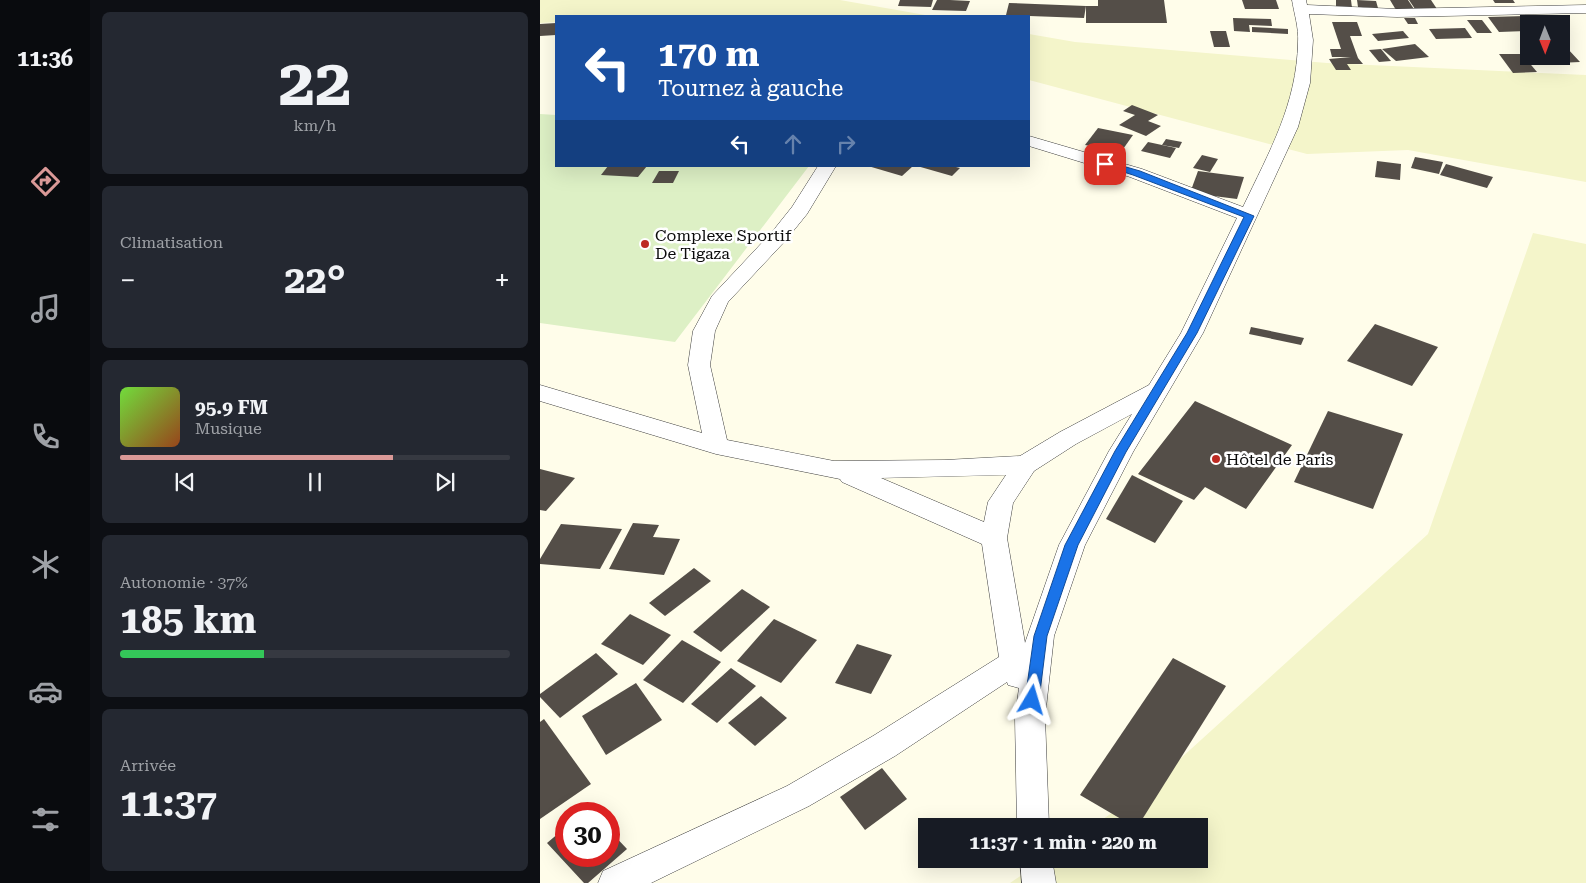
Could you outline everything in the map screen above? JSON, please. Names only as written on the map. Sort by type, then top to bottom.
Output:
[{"type":"street","points":[[1033,818],[1030,716],[1040,636],[1072,545],[1120,451],[1192,333],[1290,127],[1302,83],[1306,40],[1300,5],[1396,13],[1586,9]]},
{"type":"street","points":[[1030,141],[1136,173],[1249,216]]},
{"type":"street","points":[[716,446],[699,365],[704,331],[719,300],[779,236],[800,210],[827,167]]},
{"type":"street","points":[[1030,716],[1014,662],[994,538],[1001,502],[1025,465],[1068,438],[1156,391]]},
{"type":"street","points":[[540,393],[716,446],[834,470],[879,487],[994,538]]},
{"type":"street","points":[[834,470],[945,469],[1025,465]]},
{"type":"street","points":[[616,883],[798,796],[884,746],[1014,662]]},
{"type":"street","points":[[1037,868],[1039,883]]},
{"type":"green space","points":[[540,0],[840,0],[925,15],[555,15],[555,22],[540,23]]},
{"type":"green space","points":[[1030,34],[1075,42],[1327,63],[1586,75],[1586,182],[1408,150],[1307,154],[1030,80]]},
{"type":"green space","name":"Complexe Sportif De Tigaza","points":[[540,114],[555,115],[555,167],[808,167],[675,342],[540,323]]},
{"type":"green space","points":[[1533,233],[1586,244],[1586,883],[1010,883],[1032,868],[1208,868],[1208,818],[1105,818],[1148,788],[1428,534]]},
{"type":"building","points":[[900,0],[933,0],[931,7],[898,6]]},
{"type":"building","points":[[937,0],[970,1],[966,11],[932,10]]},
{"type":"building","points":[[1098,0],[1164,0],[1167,23],[1086,23],[1086,6],[1098,6]]},
{"type":"building","points":[[1242,0],[1276,0],[1279,9],[1245,9]]},
{"type":"building","points":[[1336,0],[1351,0],[1352,8],[1336,7]]},
{"type":"building","points":[[1357,0],[1376,1],[1378,8],[1358,7]]},
{"type":"building","points":[[1390,0],[1408,0],[1414,9],[1396,10]]},
{"type":"building","points":[[1409,0],[1431,0],[1437,9],[1415,9]]},
{"type":"building","points":[[1493,0],[1513,0],[1515,3],[1495,3]]},
{"type":"building","points":[[1009,3],[1086,6],[1084,18],[1006,15]]},
{"type":"building","points":[[1520,16],[1520,31],[1499,32],[1488,17]]},
{"type":"building","points":[[1233,18],[1271,19],[1272,26],[1249,25],[1250,32],[1234,31]]},
{"type":"building","points":[[1404,18],[1415,18],[1418,24],[1408,24]]},
{"type":"building","points":[[1467,20],[1482,20],[1492,33],[1477,33]]},
{"type":"building","points":[[1332,22],[1357,22],[1362,36],[1350,36],[1358,58],[1363,64],[1347,64],[1351,70],[1336,70],[1329,59],[1351,57],[1332,57],[1330,49],[1341,49]]},
{"type":"building","points":[[555,23],[555,35],[540,36],[540,24]]},
{"type":"building","points":[[1252,27],[1288,29],[1288,34],[1252,32]]},
{"type":"building","points":[[1465,28],[1472,38],[1436,39],[1429,29]]},
{"type":"building","points":[[1210,31],[1226,31],[1230,47],[1214,47]]},
{"type":"building","points":[[1403,31],[1409,38],[1378,41],[1372,34]]},
{"type":"building","points":[[1415,44],[1429,57],[1396,61],[1382,49]]},
{"type":"building","points":[[1381,49],[1391,61],[1379,62],[1369,50]]},
{"type":"building","points":[[1570,51],[1580,62],[1570,62]]},
{"type":"building","points":[[1499,54],[1520,54],[1520,65],[1531,65],[1537,72],[1513,73]]},
{"type":"building","points":[[1132,105],[1158,115],[1148,121],[1161,126],[1146,136],[1119,125],[1135,115],[1123,111]]},
{"type":"building","points":[[1098,128],[1133,135],[1121,152],[1085,145]]},
{"type":"building","points":[[1166,139],[1182,142],[1179,148],[1162,145]]},
{"type":"building","points":[[1148,142],[1176,148],[1170,158],[1141,151]]},
{"type":"building","points":[[1202,155],[1218,159],[1210,172],[1193,168]]},
{"type":"building","points":[[1415,157],[1443,162],[1439,174],[1411,168]]},
{"type":"building","points":[[1377,161],[1401,164],[1400,180],[1375,177]]},
{"type":"building","points":[[1446,164],[1493,177],[1487,188],[1440,175]]},
{"type":"building","points":[[607,167],[646,167],[638,177],[601,175]]},
{"type":"building","points":[[871,167],[912,167],[902,176]]},
{"type":"building","points":[[920,167],[960,168],[952,176]]},
{"type":"building","points":[[659,171],[679,171],[673,183],[652,183]]},
{"type":"building","points":[[1198,171],[1244,177],[1237,199],[1190,193]]},
{"type":"building","points":[[1375,324],[1438,347],[1412,386],[1347,361]]},
{"type":"building","points":[[1251,327],[1304,338],[1301,345],[1249,334]]},
{"type":"building","name":"Hôtel de Paris","points":[[1195,401],[1292,445],[1246,509],[1205,487],[1194,500],[1138,474]]},
{"type":"building","points":[[1328,411],[1403,434],[1373,509],[1294,482]]},
{"type":"building","points":[[540,469],[575,478],[546,511],[540,510]]},
{"type":"building","points":[[1132,475],[1183,501],[1155,543],[1106,519]]},
{"type":"building","points":[[633,523],[659,525],[653,537],[680,539],[664,575],[609,569]]},
{"type":"building","points":[[561,524],[622,529],[600,569],[540,564],[540,559]]},
{"type":"building","points":[[694,568],[711,581],[665,616],[649,603]]},
{"type":"building","points":[[742,589],[770,607],[721,652],[693,632]]},
{"type":"building","points":[[630,614],[671,635],[643,665],[601,644]]},
{"type":"building","points":[[774,619],[817,640],[781,683],[737,661]]},
{"type":"building","points":[[682,640],[721,662],[683,703],[643,680]]},
{"type":"building","points":[[857,644],[892,655],[871,694],[835,683]]},
{"type":"building","points":[[596,653],[618,674],[560,718],[540,697],[540,694]]},
{"type":"building","points":[[1173,658],[1226,686],[1143,818],[1119,818],[1080,795]]},
{"type":"building","points":[[731,668],[756,686],[717,723],[691,704]]},
{"type":"building","points":[[636,683],[662,720],[606,755],[582,716]]},
{"type":"building","points":[[761,696],[787,718],[755,746],[728,723]]},
{"type":"building","points":[[544,719],[591,784],[565,802],[555,802],[555,809],[540,819],[540,722]]},
{"type":"building","points":[[882,768],[907,799],[865,830],[840,797]]},
{"type":"building","points":[[555,836],[555,852],[547,843]]},
{"type":"building","points":[[620,842],[627,849],[620,855]]},
{"type":"building","points":[[569,867],[606,867],[588,883],[584,883]]},
{"type":"place","name":"Complexe Sportif De Tigaza","points":[[645,244]]},
{"type":"place","name":"Hôtel de Paris","points":[[1216,459]]},
{"type":"route","points":[[1032,700],[1040,636],[1072,545],[1120,451],[1192,333],[1249,216],[1136,173],[1105,164]]}]
